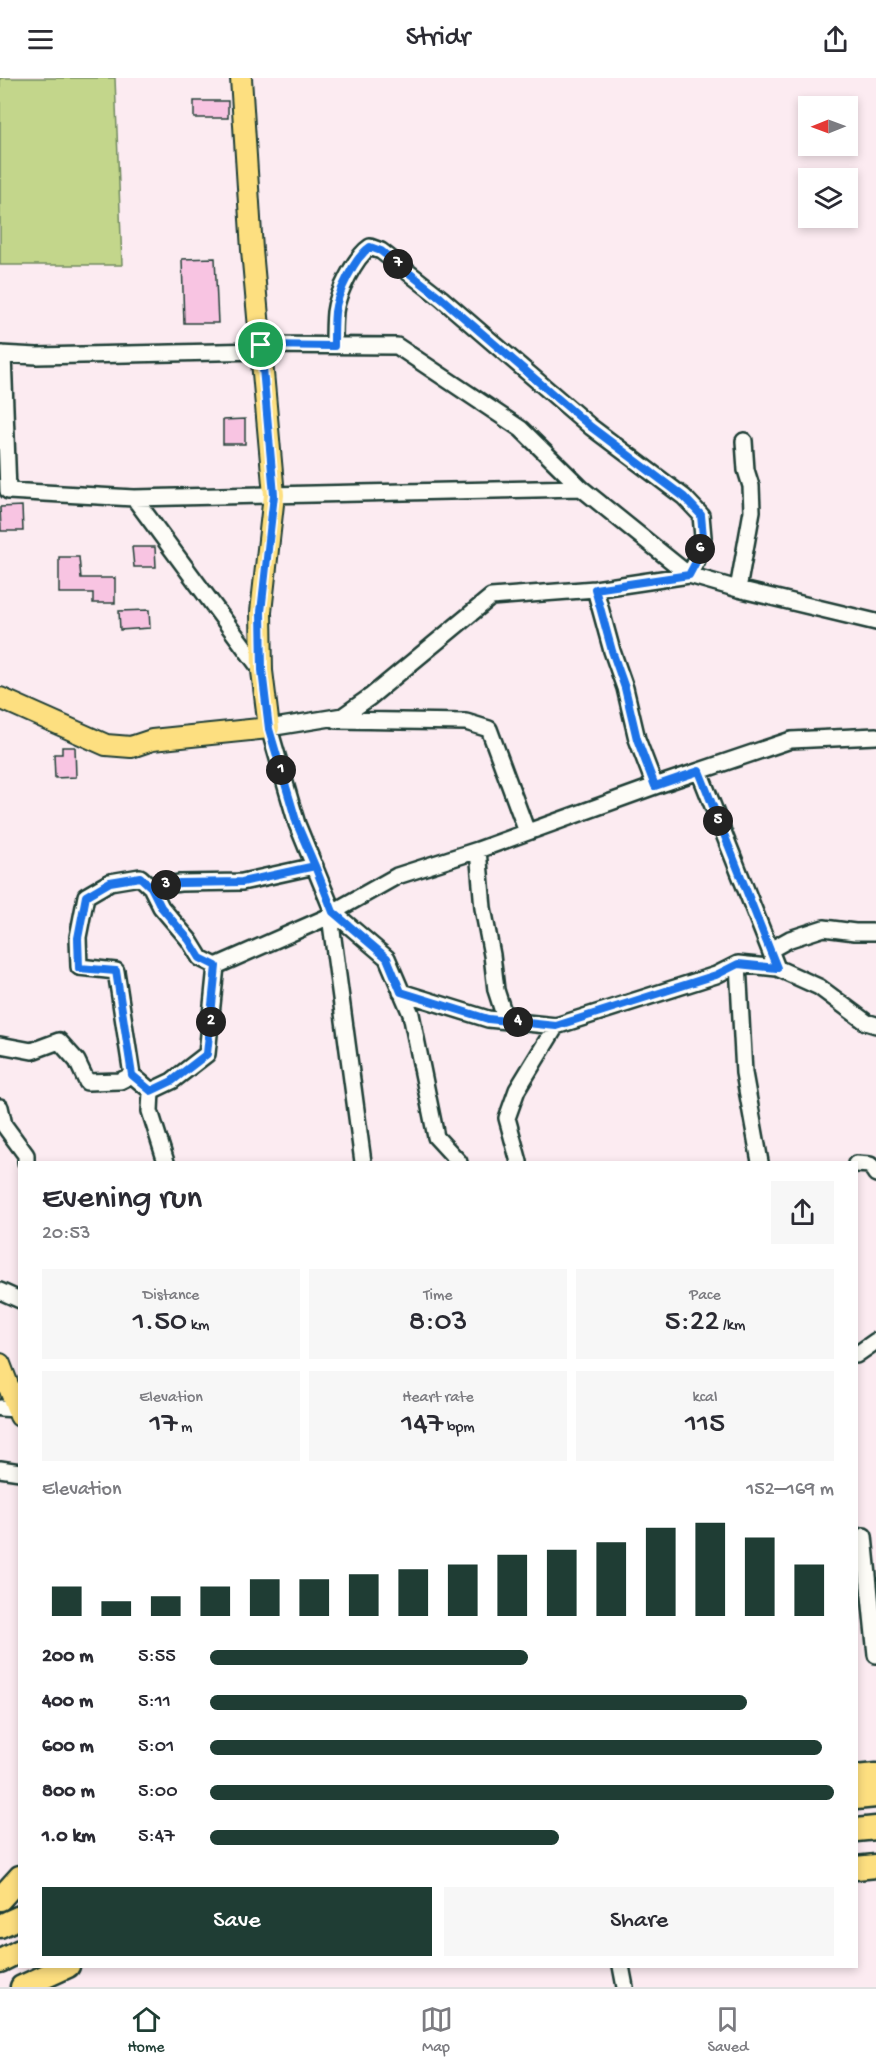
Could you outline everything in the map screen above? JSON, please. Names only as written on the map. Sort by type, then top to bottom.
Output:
[{"type":"highway","points":[[858,1777],[876,1775]]},
{"type":"highway","points":[[858,1798],[876,1796]]},
{"type":"highway","points":[[858,1830],[876,1828]]},
{"type":"highway","points":[[858,1868],[876,1866]]},
{"type":"highway","points":[[0,1899],[18,1879]]},
{"type":"highway","points":[[0,1926],[18,1918]]},
{"type":"highway","points":[[0,1961],[18,1952]]},
{"type":"highway","points":[[22,1987],[64,1968]]},
{"type":"main road","points":[[0,698],[106,745],[131,747],[152,740],[269,729],[262,670],[261,612],[274,495],[252,250],[241,78]]},
{"type":"main road","points":[[0,1364],[12,1411]]},
{"type":"street","points":[[334,346],[335,310],[343,287],[361,252],[370,247],[381,251],[441,298],[591,427],[684,497],[701,515],[703,537],[697,560],[689,575]]},
{"type":"street","points":[[581,488],[134,498],[8,491],[1,354],[37,356],[397,346],[521,429],[581,488],[689,575],[876,622]]},
{"type":"street","points":[[738,589],[752,511],[752,486],[746,470],[744,441]]},
{"type":"street","points":[[134,498],[262,670]]},
{"type":"street","points":[[458,1161],[436,1137],[411,1014],[387,958],[333,912],[297,824],[269,729],[343,716],[370,697],[491,597],[595,589],[689,575]]},
{"type":"street","points":[[595,589],[625,688],[637,739],[655,786]]},
{"type":"street","points":[[318,720],[466,722],[489,729],[527,832]]},
{"type":"street","points":[[333,912],[397,876],[478,850],[791,740],[876,736]]},
{"type":"street","points":[[699,771],[777,968]]},
{"type":"street","points":[[478,850],[483,908],[496,990],[506,1021]]},
{"type":"street","points":[[151,887],[180,883],[242,882],[315,866]]},
{"type":"street","points":[[151,1091],[132,1075],[116,971],[79,968],[78,938],[86,896],[110,882],[140,877],[151,887],[161,907],[189,940],[200,958],[216,966]]},
{"type":"street","points":[[216,966],[330,916],[363,1161]]},
{"type":"street","points":[[770,950],[790,939],[824,928],[876,932]]},
{"type":"street","points":[[401,992],[488,1019],[556,1026],[716,975],[738,964],[777,968],[819,987],[866,1022],[876,1025]]},
{"type":"street","points":[[738,964],[744,1073],[760,1161]]},
{"type":"street","points":[[151,1091],[172,1081],[207,1054],[216,966]]},
{"type":"street","points":[[519,1161],[507,1118],[517,1090],[556,1026]]},
{"type":"street","points":[[0,1045],[32,1051],[59,1041],[77,1062],[87,1082],[120,1081],[132,1075]]},
{"type":"street","points":[[151,1091],[150,1111],[166,1161]]},
{"type":"street","points":[[0,1107],[4,1125],[26,1155],[26,1161]]},
{"type":"street","points":[[858,1164],[870,1166],[876,1174]]},
{"type":"street","points":[[0,1291],[18,1299]]},
{"type":"street","points":[[858,1354],[876,1341]]},
{"type":"street","points":[[0,1469],[18,1472]]},
{"type":"street","points":[[865,1536],[876,1655]]},
{"type":"street","points":[[621,1968],[625,1987]]},
{"type":"green space","points":[[0,78],[115,78],[122,265],[0,265]]},
{"type":"building","points":[[194,101],[228,101],[228,118],[194,118]]},
{"type":"building","points":[[215,258],[218,323],[184,323],[182,259]]},
{"type":"building","points":[[245,419],[245,444],[223,444],[223,420]]},
{"type":"building","points":[[22,506],[23,531],[1,531],[0,507]]},
{"type":"building","points":[[132,547],[155,547],[156,567],[134,567]]},
{"type":"building","points":[[59,557],[79,557],[81,578],[115,578],[115,603],[93,603],[93,593],[59,593]]},
{"type":"building","points":[[149,610],[150,628],[120,630],[119,611]]},
{"type":"building","points":[[62,747],[75,747],[76,777],[55,778],[54,754],[62,754]]},
{"type":"route","points":[[261,345],[274,495],[261,612],[262,670],[269,729],[297,824],[315,866],[242,882],[180,883],[151,887],[161,907],[189,940],[200,958],[216,966],[207,1054],[172,1081],[151,1091],[132,1075],[116,971],[79,968],[78,938],[86,896],[110,882],[140,877],[151,887],[180,883],[242,882],[315,866],[333,912],[387,958],[401,992],[488,1019],[556,1026],[716,975],[738,964],[777,968],[699,771],[655,786],[637,739],[625,688],[595,589],[689,575],[697,560],[703,537],[701,515],[684,497],[591,427],[441,298],[381,251],[370,247],[361,252],[343,287],[335,310],[334,346],[261,345]]}]
